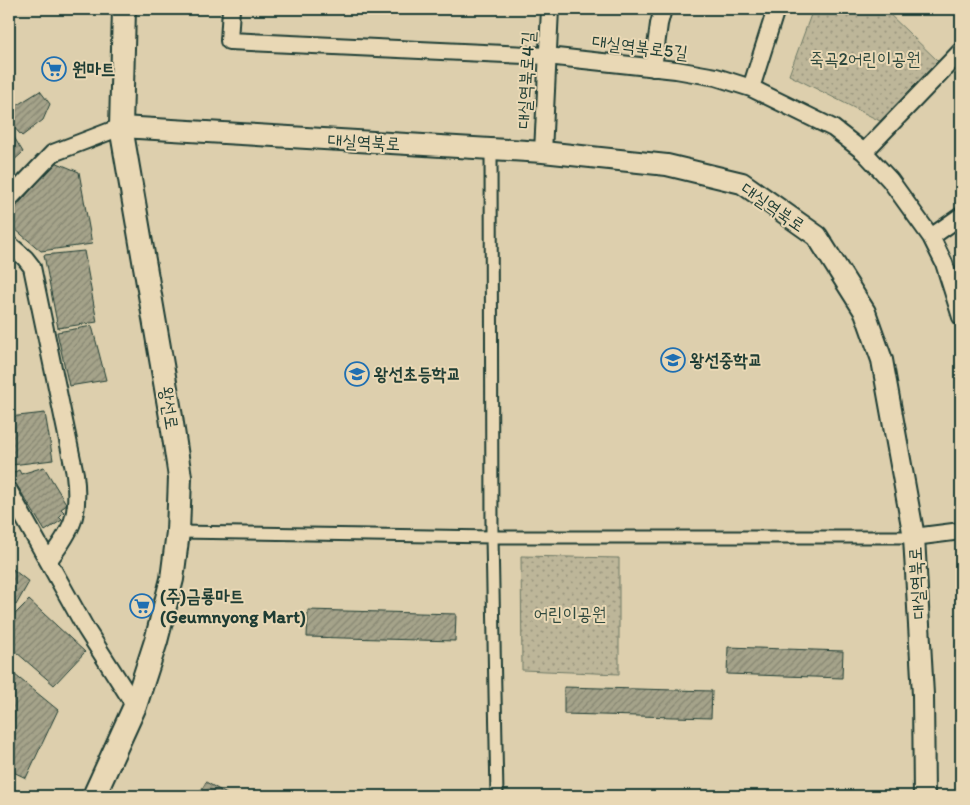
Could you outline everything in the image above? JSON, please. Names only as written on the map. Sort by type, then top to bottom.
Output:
[{"type":"main road","name":"왕선로","points":[[94,796],[135,706],[159,632],[172,579],[178,532],[180,477],[172,418],[121,127],[124,9]]},
{"type":"street","name":"대실역북로5길","points":[[231,9],[229,41],[546,56],[716,77],[752,88],[833,128],[864,152],[890,180],[931,237],[944,263],[961,317]]},
{"type":"street","name":"대실역북로4길","points":[[543,152],[546,56],[550,9]]},
{"type":"street","points":[[653,68],[663,9]]},
{"type":"street","points":[[752,88],[776,9]]},
{"type":"street","points":[[864,152],[961,51]]},
{"type":"street","name":"대실역북로","points":[[121,127],[543,152],[667,165],[742,183],[817,236],[866,312],[882,360],[914,537],[923,695],[924,796]]},
{"type":"street","points":[[9,200],[54,153],[121,127]]},
{"type":"street","points":[[491,149],[492,537],[497,796]]},
{"type":"street","points":[[931,237],[961,216]]},
{"type":"street","points":[[9,244],[32,267],[78,496],[73,522],[66,538],[48,561]]},
{"type":"street","points":[[9,491],[86,629],[135,706]]},
{"type":"street","points":[[178,532],[492,537],[914,537],[961,531]]},
{"type":"green space","name":"죽곡2어린이공원","points":[[813,9],[884,9],[938,61],[880,121],[789,75]]},
{"type":"green space","name":"어린이공원","points":[[521,556],[619,558],[619,674],[522,670]]},
{"type":"building","points":[[40,91],[50,104],[43,120],[22,136],[9,122],[9,110]]},
{"type":"building","points":[[9,129],[23,152],[9,165]]},
{"type":"building","points":[[55,162],[79,172],[92,244],[41,251],[9,224],[9,215]]},
{"type":"building","points":[[84,251],[97,322],[58,328],[44,255]]},
{"type":"building","points":[[92,326],[106,380],[69,386],[57,332]]},
{"type":"building","points":[[45,413],[53,460],[12,465],[9,447],[9,417]]},
{"type":"building","points":[[44,467],[67,505],[61,509],[64,512],[59,517],[62,520],[45,531],[10,474],[19,470],[21,474]]},
{"type":"building","points":[[10,567],[29,582],[16,605],[9,601]]},
{"type":"building","points":[[29,600],[85,652],[54,685],[9,646],[9,620]]},
{"type":"building","points":[[308,610],[456,614],[455,641],[307,637]]},
{"type":"building","points":[[728,647],[843,651],[842,678],[727,674]]},
{"type":"building","points":[[9,670],[58,710],[26,778],[9,770]]},
{"type":"building","points":[[564,687],[712,691],[711,718],[564,714]]},
{"type":"building","points":[[206,782],[230,796],[198,796]]},
{"type":"place","name":"원마트","points":[[54,69]]},
{"type":"place","name":"왕선중학교","points":[[673,360]]},
{"type":"place","name":"왕선초등학교","points":[[357,374]]},
{"type":"place","name":"(주)금룡마트 (Geumnyong Mart)","points":[[142,606]]}]
